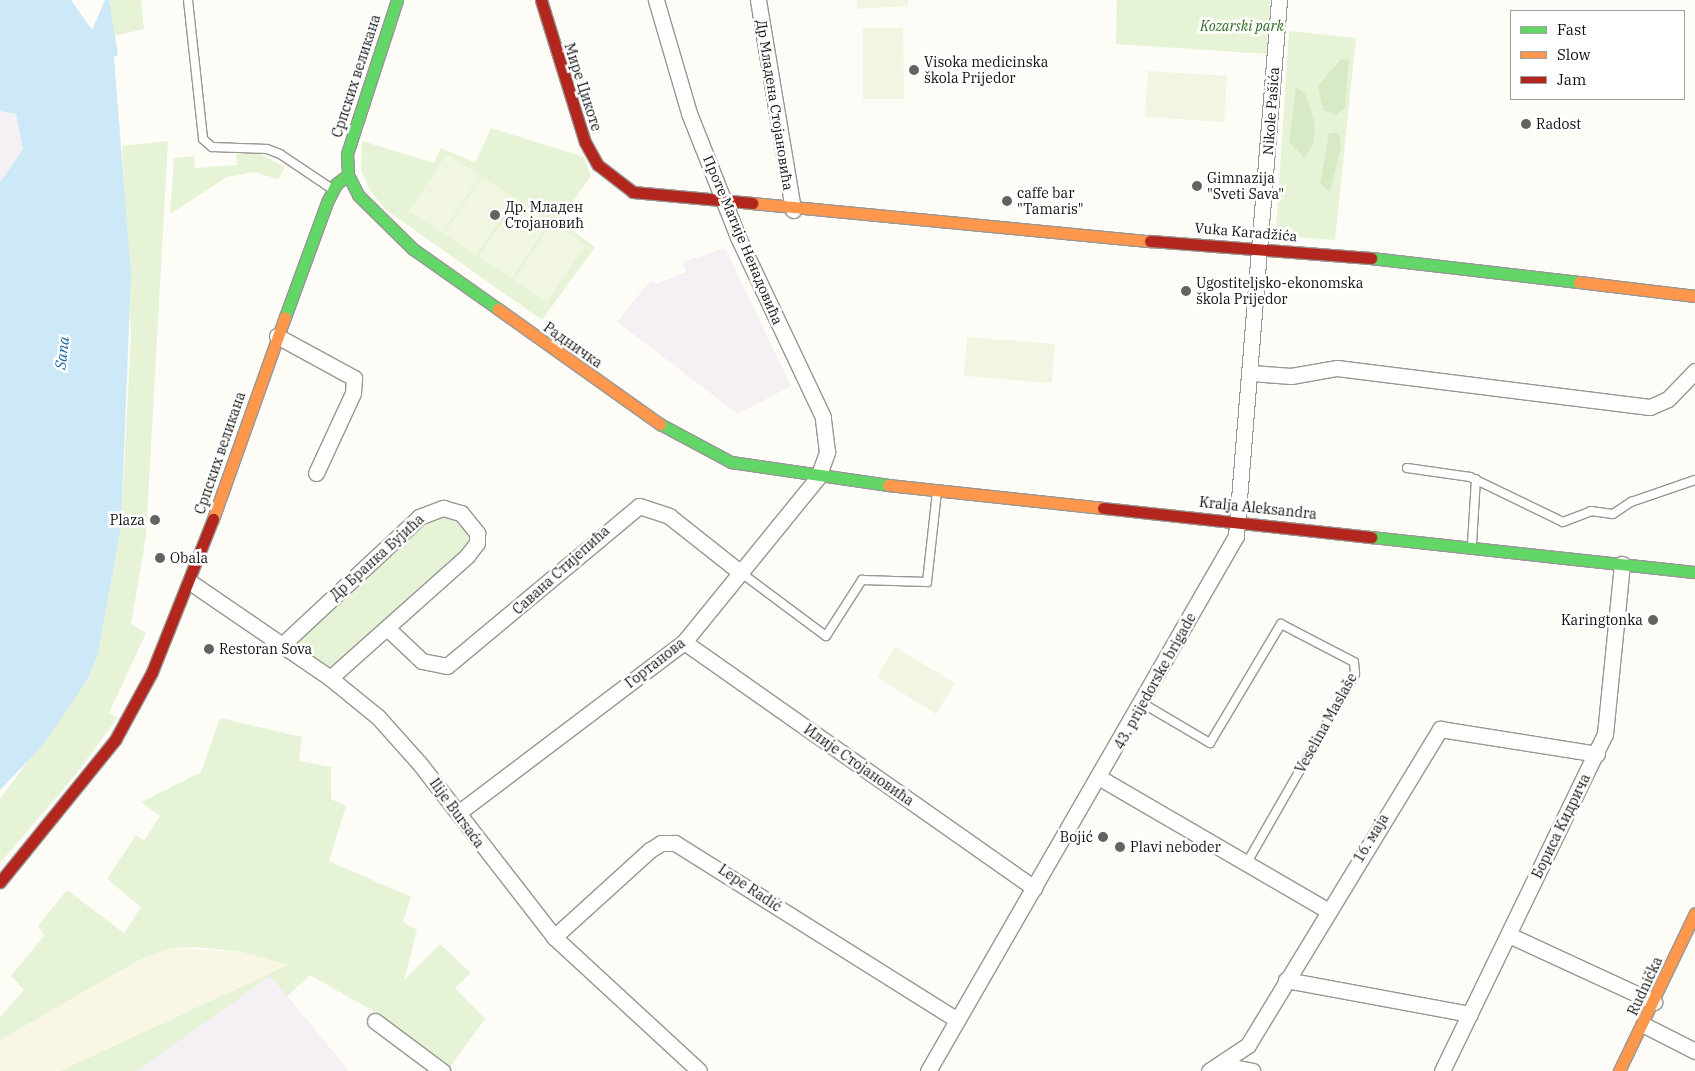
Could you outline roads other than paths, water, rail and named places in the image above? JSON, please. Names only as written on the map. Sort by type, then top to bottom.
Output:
[{"type":"main road","name":"Српских великана","points":[[0,882],[125,724],[190,582],[277,336],[332,189],[348,174],[352,135],[397,0]]},
{"type":"main road","name":"Мире Цикоте","points":[[541,0],[574,116],[598,165],[633,192],[659,198],[724,198],[793,210]]},
{"type":"main road","name":"Радничка","points":[[348,174],[370,212],[395,235],[658,423],[731,462],[818,477]]},
{"type":"main road","name":"Vuka Karadžića","points":[[793,210],[1138,237],[1261,252],[1367,256],[1695,296]]},
{"type":"main road","name":"Kralja Aleksandra","points":[[818,477],[1472,546],[1695,572]]},
{"type":"main road","name":"Rudnička","points":[[1619,1071],[1644,1025],[1695,913]]},
{"type":"street","name":"Проте Матије Ненадовића","points":[[656,0],[689,113],[724,198],[823,417],[827,452],[818,477]]},
{"type":"street","name":"Др Младена Стојановића","points":[[758,0],[793,210]]},
{"type":"street","name":"Nikole Pašića","points":[[1261,252],[1279,0]]},
{"type":"street","name":"43. prijedorske brigade","points":[[928,1071],[956,1020],[1100,778],[1236,536],[1239,521],[1261,252]]},
{"type":"street","points":[[277,336],[354,378],[353,393],[316,473]]},
{"type":"street","points":[[1251,373],[1291,376],[1337,368],[1650,407],[1668,399],[1695,373]]},
{"type":"street","name":"Гортанова","points":[[458,813],[684,642],[818,477]]},
{"type":"street","name":"Савана Стијепића","points":[[387,628],[422,661],[447,666],[639,506],[669,516],[740,572]]},
{"type":"street","name":"Др Бранка Бујића","points":[[283,644],[419,517],[442,508],[461,513],[477,533],[477,543],[387,628],[330,678]]},
{"type":"street","name":"Бориса Kидрича","points":[[1442,1071],[1597,754],[1608,715],[1622,564]]},
{"type":"street","name":"Ilije Bursaća","points":[[190,582],[283,644],[330,678],[378,717],[458,813],[554,937],[699,1071]]},
{"type":"street","name":"Илије Стојановића","points":[[684,642],[1034,888]]},
{"type":"street","name":"16. маја","points":[[1216,1068],[1248,1045],[1327,910],[1440,729],[1597,754]]},
{"type":"street","points":[[1100,778],[1248,862],[1327,910]]},
{"type":"street","name":"Lepe Radić","points":[[554,937],[650,850],[661,843],[675,843],[956,1020]]},
{"type":"street","points":[[1509,935],[1654,1002]]},
{"type":"street","points":[[1286,980],[1470,1014]]},
{"type":"street","points":[[375,1021],[442,1071]]},
{"type":"street","points":[[1644,1025],[1695,1051]]},
{"type":"street","points":[[1216,1068],[1252,1071]]},
{"type":"lane","points":[[188,0],[203,139],[212,147],[266,149],[280,154],[332,189]]},
{"type":"lane","points":[[1407,468],[1476,479],[1563,522],[1591,511],[1613,514],[1645,496],[1695,480]]},
{"type":"lane","points":[[1472,546],[1476,479]]},
{"type":"lane","points":[[740,572],[826,636],[862,580],[927,582],[937,490]]},
{"type":"lane","name":"Veselina Maslaše","points":[[1142,703],[1210,742],[1281,624],[1354,662],[1356,674],[1248,862]]},
{"type":"water","name":"Sana","points":[[0,0],[71,0],[92,30],[105,0],[109,0],[118,55],[114,57],[131,275],[121,528],[98,654],[88,679],[43,745],[0,790],[0,182],[23,149],[16,114],[0,111]]},
{"type":"place","name":"Visoka medicinska škola Prijedor","points":[[914,70]]},
{"type":"place","name":"Radost","points":[[1526,124]]},
{"type":"place","name":"Gimnazija \"Sveti Sava\"","points":[[1197,186]]},
{"type":"place","name":"caffe bar \"Tamaris\"","points":[[1007,201]]},
{"type":"place","name":"Др. Младен Стојановић","points":[[495,215]]},
{"type":"place","name":"Ugostiteljsko-ekonomska škola Prijedor","points":[[1186,291]]},
{"type":"place","name":"Plaza","points":[[155,520]]},
{"type":"place","name":"Obala","points":[[160,558]]},
{"type":"place","name":"Karingtonka","points":[[1653,620]]},
{"type":"place","name":"Restoran Sova","points":[[209,649]]},
{"type":"place","name":"Bojić","points":[[1103,837]]},
{"type":"place","name":"Plavi neboder","points":[[1120,847]]},
{"type":"park label","name":"Kozarski park","points":[[1242,26]]}]
